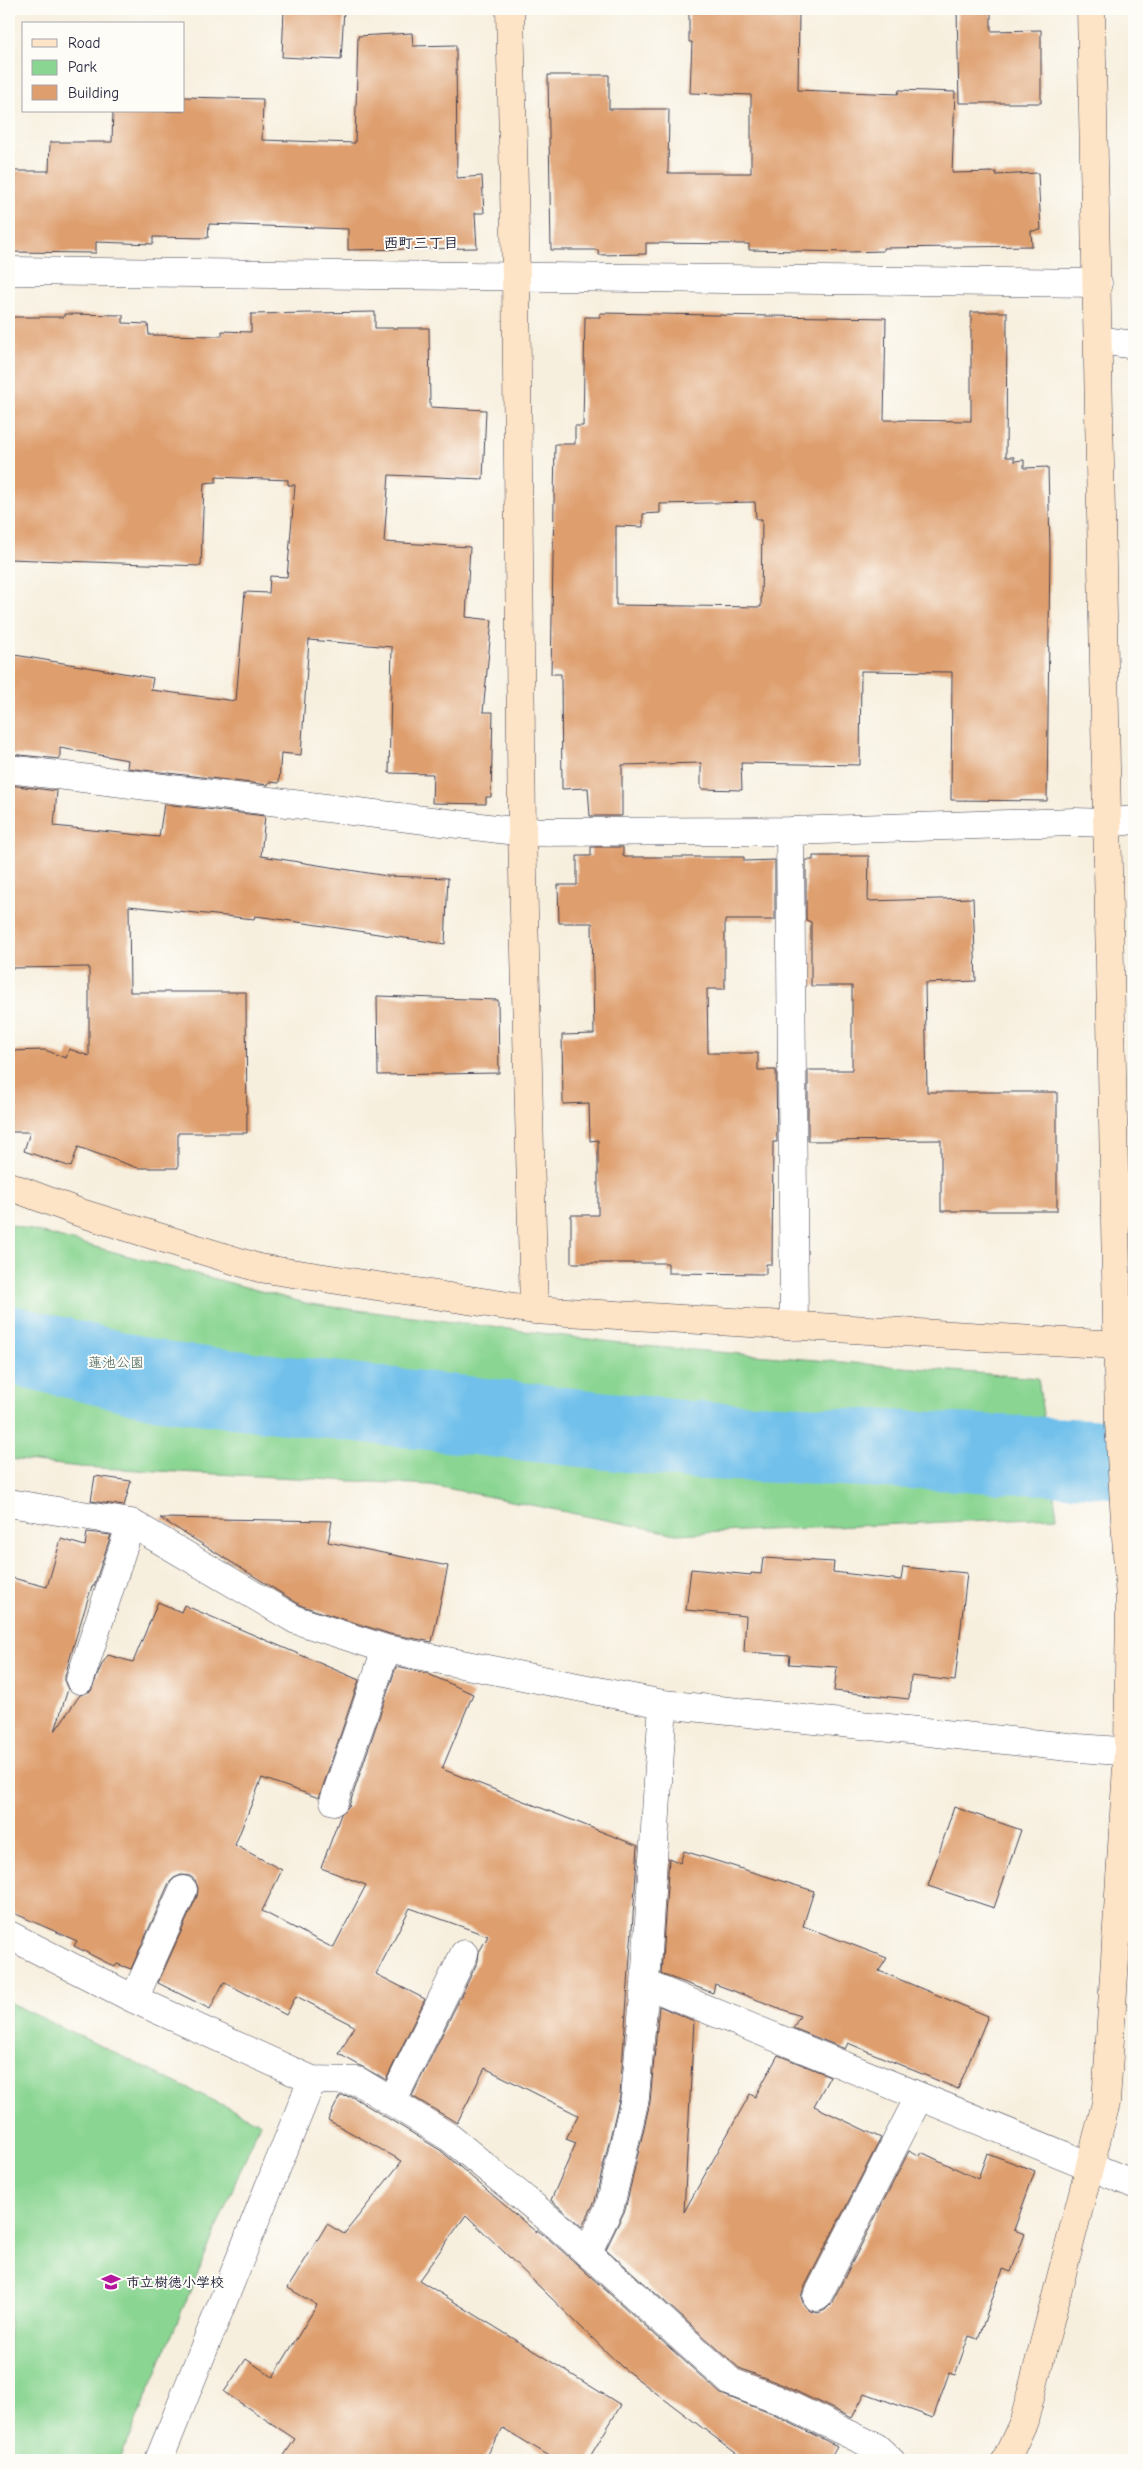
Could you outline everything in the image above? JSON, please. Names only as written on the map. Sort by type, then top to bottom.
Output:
[{"type":"street","points":[[510,9],[516,278],[522,832],[534,1310]]},
{"type":"street","points":[[1006,2460],[1024,2421],[1106,2103],[1131,1751],[1130,1601],[1119,1423],[1126,1346],[1107,823],[1098,283],[1091,9]]},
{"type":"street","points":[[9,272],[1098,283]]},
{"type":"street","points":[[1099,340],[1134,345]]},
{"type":"street","points":[[9,769],[522,832],[790,831],[1075,822],[1107,823],[1134,820]]},
{"type":"street","points":[[790,831],[794,1326]]},
{"type":"street","points":[[9,1186],[78,1212],[260,1268],[534,1310],[1126,1346]]},
{"type":"street","points":[[9,1503],[131,1522],[296,1620],[386,1649],[663,1704],[1078,1748],[1131,1751]]},
{"type":"street","points":[[80,1680],[131,1522]]},
{"type":"street","points":[[334,1801],[386,1649]]},
{"type":"street","points":[[587,2253],[610,2206],[635,2098],[645,1984],[663,1704]]},
{"type":"street","points":[[134,1999],[183,1890]]},
{"type":"street","points":[[9,1935],[134,1999],[312,2080],[358,2081],[449,2137],[587,2253],[731,2382],[776,2400],[876,2447],[890,2460]]},
{"type":"street","points":[[392,2102],[464,1954]]},
{"type":"street","points":[[645,1984],[1134,2184]]},
{"type":"street","points":[[159,2460],[312,2080]]},
{"type":"street","points":[[817,2297],[919,2097]]},
{"type":"green space","name":"蓮池公園","points":[[9,1224],[309,1304],[644,1346],[1038,1378],[1057,1517],[676,1534],[431,1485],[80,1467],[9,1459]]},
{"type":"green space","name":"市立樹徳小学校","points":[[9,2002],[260,2123],[120,2460],[9,2460]]},
{"type":"building","points":[[284,9],[344,9],[341,60],[282,57]]},
{"type":"building","points":[[689,9],[799,9],[798,90],[898,94],[899,90],[955,92],[952,173],[996,172],[996,175],[1038,173],[1041,230],[1031,231],[1032,246],[883,248],[883,251],[850,252],[749,250],[749,244],[646,243],[646,254],[599,255],[598,250],[551,250],[548,75],[609,75],[609,109],[669,109],[668,173],[751,173],[751,95],[690,93],[692,42],[689,42]]},
{"type":"building","points":[[957,9],[991,9],[991,31],[1041,30],[1041,103],[959,103]]},
{"type":"building","points":[[412,33],[413,46],[456,45],[457,178],[482,176],[484,213],[475,213],[477,248],[348,250],[348,229],[209,224],[208,238],[153,237],[153,244],[96,242],[96,253],[9,252],[9,171],[49,171],[50,142],[112,142],[113,112],[185,112],[185,97],[263,99],[262,140],[355,143],[358,36]]},
{"type":"building","points":[[375,312],[375,328],[429,328],[430,407],[486,410],[483,479],[389,475],[384,542],[470,547],[466,617],[492,620],[483,712],[493,712],[491,797],[486,797],[486,804],[432,803],[433,774],[389,773],[392,647],[309,640],[301,755],[281,753],[279,783],[269,782],[268,785],[127,768],[128,760],[60,748],[60,759],[9,754],[9,654],[153,678],[151,690],[236,701],[245,592],[269,593],[270,576],[287,577],[295,485],[288,485],[288,480],[216,477],[216,482],[204,483],[201,566],[9,559],[9,317],[64,317],[64,314],[123,315],[123,323],[148,324],[149,335],[222,336],[222,331],[251,332],[251,314]]},
{"type":"building","points":[[971,312],[1007,312],[1006,457],[1014,457],[1014,461],[1024,460],[1024,468],[1048,467],[1050,547],[1047,801],[951,800],[952,672],[861,671],[860,765],[741,763],[742,790],[701,789],[701,763],[622,765],[622,816],[590,816],[588,788],[562,789],[561,674],[551,674],[555,444],[575,444],[575,426],[583,426],[585,317],[600,317],[600,313],[886,318],[884,420],[971,421]],"holes":[[[755,502],[756,519],[762,519],[761,607],[616,605],[616,526],[643,527],[643,514],[660,513],[660,504]]]},
{"type":"building","points":[[9,785],[57,791],[54,826],[159,837],[164,804],[265,816],[261,856],[387,876],[448,878],[445,944],[255,916],[254,919],[129,906],[130,992],[246,992],[247,1133],[178,1133],[178,1168],[138,1168],[78,1147],[71,1167],[24,1151],[30,1132],[9,1132],[9,1051],[45,1050],[66,1058],[69,1049],[89,1056],[89,967],[9,968]]},
{"type":"building","points":[[591,847],[623,847],[623,856],[625,857],[744,857],[744,861],[775,860],[775,920],[725,920],[725,989],[707,989],[708,1053],[758,1053],[758,1070],[776,1070],[777,1142],[773,1142],[772,1264],[766,1264],[766,1274],[668,1273],[668,1263],[571,1263],[571,1215],[598,1215],[598,1140],[590,1141],[589,1103],[563,1104],[562,1035],[594,1034],[592,923],[559,923],[558,885],[577,885],[577,856],[591,856]]},
{"type":"building","points":[[813,856],[869,856],[868,901],[973,898],[976,981],[925,983],[927,1092],[1057,1092],[1057,1211],[941,1211],[941,1140],[808,1141],[808,1070],[852,1070],[852,986],[811,986],[811,922],[806,920],[806,860],[813,860]]},
{"type":"building","points":[[377,996],[498,1000],[499,1073],[378,1075]]},
{"type":"building","points":[[95,1476],[131,1481],[124,1506],[91,1501]]},
{"type":"building","points":[[160,1518],[332,1521],[328,1542],[448,1566],[432,1642],[390,1634],[302,1606]]},
{"type":"building","points":[[87,1532],[111,1535],[94,1586],[92,1586],[74,1644],[65,1676],[65,1683],[68,1689],[55,1731],[80,1695],[91,1691],[102,1664],[108,1655],[133,1662],[158,1602],[181,1612],[184,1605],[359,1680],[319,1798],[262,1778],[235,1845],[282,1870],[262,1911],[333,1948],[366,1885],[321,1868],[341,1814],[349,1806],[396,1667],[426,1673],[473,1694],[442,1769],[638,1846],[620,2096],[595,2201],[582,2227],[551,2200],[576,2143],[566,2139],[578,2115],[485,2068],[457,2123],[412,2096],[478,1961],[479,1952],[488,1936],[410,1908],[376,1974],[425,1999],[386,2080],[339,2054],[354,2026],[296,1996],[286,2015],[224,1982],[210,2009],[158,1983],[197,1896],[198,1888],[195,1880],[190,1876],[181,1875],[169,1883],[131,1969],[117,1964],[115,1967],[74,1946],[77,1941],[9,1911],[9,1577],[47,1587],[61,1539],[85,1546]]},
{"type":"building","points":[[763,1558],[834,1562],[833,1572],[901,1580],[903,1567],[967,1573],[955,1681],[911,1676],[909,1699],[834,1691],[837,1667],[789,1664],[790,1655],[744,1652],[746,1616],[686,1610],[691,1569],[751,1575],[751,1573],[761,1574]]},
{"type":"building","points":[[954,1807],[1021,1830],[994,1908],[928,1886]]},
{"type":"building","points":[[684,1851],[814,1891],[803,1926],[887,1958],[879,1971],[988,2016],[958,2089],[848,2043],[845,2049],[793,2028],[800,2016],[715,1984],[713,1993],[661,1974],[669,1858],[680,1863]]},
{"type":"building","points":[[659,2006],[694,2021],[684,2212],[750,2094],[755,2097],[778,2055],[830,2076],[814,2106],[881,2138],[803,2290],[801,2297],[804,2305],[810,2311],[818,2313],[825,2310],[831,2304],[909,2151],[919,2156],[921,2152],[978,2179],[987,2153],[1035,2171],[1014,2230],[1025,2234],[1011,2272],[1003,2269],[978,2339],[969,2336],[955,2375],[949,2373],[933,2418],[865,2393],[852,2418],[783,2385],[739,2368],[606,2249],[625,2210],[650,2102]]},
{"type":"building","points":[[340,2096],[353,2097],[440,2150],[536,2232],[537,2230],[550,2240],[721,2394],[770,2413],[837,2446],[829,2460],[745,2460],[623,2368],[466,2215],[419,2280],[621,2405],[588,2460],[556,2460],[503,2428],[483,2460],[281,2460],[295,2439],[224,2392],[246,2359],[273,2377],[317,2305],[288,2288],[327,2224],[344,2234],[402,2161],[328,2120]]},
{"type":"waterway","points":[[9,1344],[162,1381],[689,1440],[1134,1460]]},
{"type":"place","name":"市立樹徳小学校","points":[[111,2282]]},
{"type":"district","name":"西町三丁目","points":[[421,243]]}]
